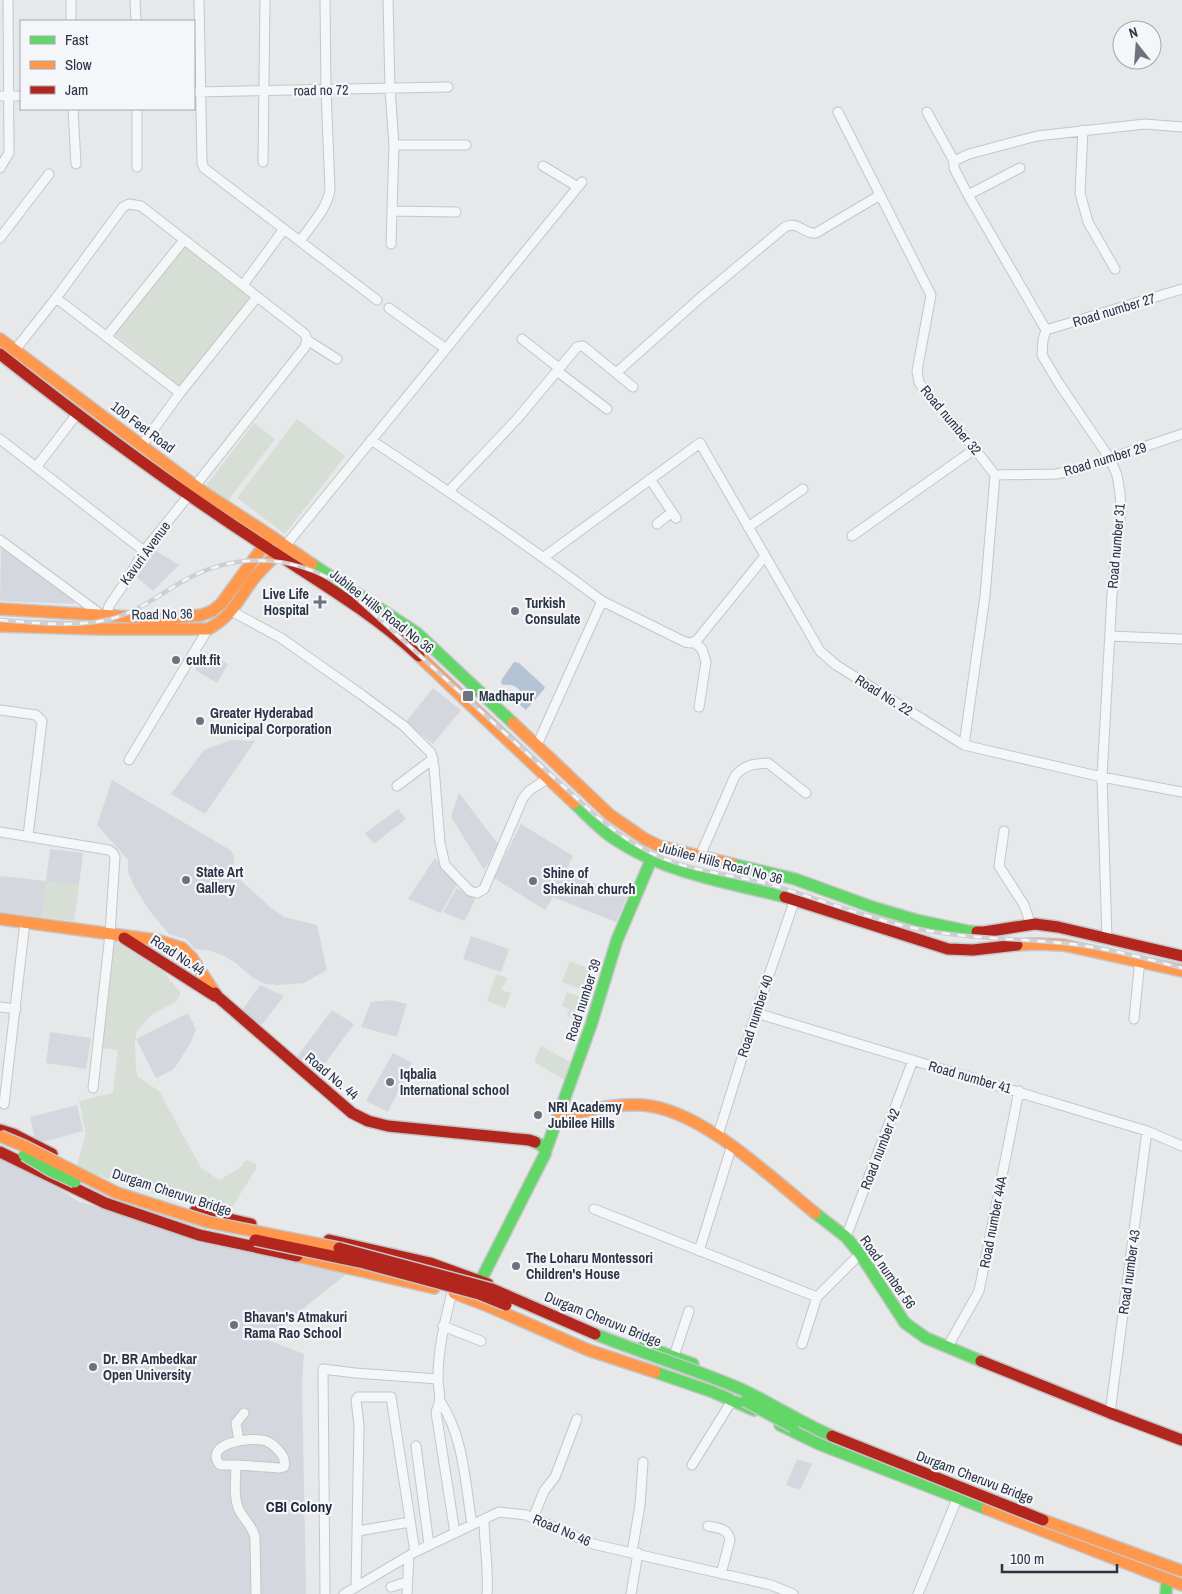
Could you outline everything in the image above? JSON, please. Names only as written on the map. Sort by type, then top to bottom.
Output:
[{"type":"main road","name":"100 Feet Road","points":[[0,339],[142,445],[223,520],[263,545]]},
{"type":"main road","name":"100 Feet Road","points":[[0,354],[77,414],[192,490],[271,536]]},
{"type":"main road","name":"Jubilee Hills Road No 36","points":[[271,536],[417,633],[610,815],[659,846],[795,879],[872,907],[916,920],[967,930],[991,931],[1031,925],[1058,927],[1182,956]]},
{"type":"main road","name":"Road No 36","points":[[0,609],[148,618],[188,618],[204,615],[221,604],[271,536]]},
{"type":"main road","name":"Jubilee Hills Road No 36","points":[[263,545],[350,602],[408,646],[598,826],[620,843],[651,860],[685,872],[795,899],[948,949],[962,951],[1013,945],[1048,944],[1140,960],[1182,971]]},
{"type":"main road","name":"Road No 36","points":[[5,626],[110,630],[208,629],[223,621],[233,612],[254,578],[286,545]]},
{"type":"main road","points":[[5,626],[13,610]]},
{"type":"main road","name":"Road number 39","points":[[546,1150],[591,1025],[617,940],[651,860]]},
{"type":"main road","points":[[709,878],[715,860]]},
{"type":"main road","name":"Road No. 44","points":[[0,919],[122,937],[156,940],[182,948],[192,958],[218,998],[352,1112],[368,1121],[388,1126],[529,1140],[541,1145],[546,1150]]},
{"type":"main road","name":"Road No.44","points":[[122,937],[218,998]]},
{"type":"main road","name":"Road number 56","points":[[559,1117],[616,1105],[643,1105],[670,1110],[718,1135],[732,1145],[846,1237],[860,1254],[905,1323],[926,1338],[1110,1413],[1182,1440]]},
{"type":"main road","points":[[0,1130],[13,1134],[99,1179],[128,1191],[210,1216],[364,1247],[455,1271],[481,1280],[595,1329],[674,1356],[749,1389],[810,1422],[882,1452],[1182,1566]]},
{"type":"main road","name":"Durgam Cheruvu Bridge","points":[[0,1136],[24,1146],[64,1168],[117,1193],[208,1222],[340,1248],[492,1289],[597,1335],[707,1374],[738,1388],[806,1425],[838,1439],[1029,1515],[1182,1571]]},
{"type":"main road","name":"Durgam Cheruvu Bridge","points":[[0,1145],[22,1154],[51,1171],[122,1202],[207,1231],[360,1262],[479,1294],[592,1341],[702,1382],[831,1444],[1182,1580]]},
{"type":"main road","points":[[481,1280],[546,1150]]},
{"type":"main road","points":[[0,1152],[105,1204],[199,1235],[346,1267],[474,1299],[587,1349],[692,1383],[733,1399],[796,1434],[957,1499],[1182,1585]]},
{"type":"main road","points":[[346,1267],[364,1247]]},
{"type":"main road","points":[[876,1466],[882,1452]]},
{"type":"main road","points":[[1166,1594],[1167,1580]]},
{"type":"street","points":[[0,168],[6,161],[9,153],[4,96],[8,0]]},
{"type":"street","points":[[71,0],[71,20]]},
{"type":"street","points":[[135,0],[136,20]]},
{"type":"street","points":[[199,0],[197,92],[202,163],[204,168],[377,300]]},
{"type":"street","points":[[263,162],[266,0]]},
{"type":"street","points":[[300,241],[328,198],[325,0]]},
{"type":"street","points":[[388,0],[390,89],[394,145],[391,244]]},
{"type":"street","name":"road no 72","points":[[197,92],[448,87]]},
{"type":"street","points":[[4,96],[20,96]]},
{"type":"street","points":[[73,110],[76,164]]},
{"type":"street","points":[[137,166],[138,110]]},
{"type":"street","name":"Road number 32","points":[[838,112],[931,295],[916,370],[919,382],[995,475]]},
{"type":"street","points":[[927,112],[968,195],[1046,330]]},
{"type":"street","points":[[954,165],[969,154],[1037,136],[1145,124],[1182,127]]},
{"type":"street","points":[[1083,130],[1080,194],[1088,222],[1115,269]]},
{"type":"street","points":[[394,145],[466,145]]},
{"type":"street","points":[[286,545],[580,184],[543,166]]},
{"type":"street","points":[[968,195],[1020,168]]},
{"type":"street","points":[[0,238],[49,174]]},
{"type":"street","points":[[616,373],[700,298],[786,227],[795,224],[810,233],[816,233],[880,195]]},
{"type":"street","points":[[15,350],[123,207],[128,204],[141,206],[305,334],[307,340],[337,359]]},
{"type":"street","points":[[392,211],[456,212]]},
{"type":"street","points":[[243,285],[284,229]]},
{"type":"street","points":[[107,336],[184,240]]},
{"type":"street","name":"Road number 27","points":[[1046,330],[1182,289]]},
{"type":"street","points":[[142,445],[180,393],[257,297]]},
{"type":"street","points":[[56,298],[180,393]]},
{"type":"street","points":[[389,308],[446,349]]},
{"type":"street","name":"Road number 31","points":[[1046,330],[1042,355],[1110,459],[1117,475],[1120,493],[1121,509],[1112,595],[1102,778],[1107,940]]},
{"type":"street","points":[[522,339],[607,409]]},
{"type":"street","name":"Kavuri Avenue","points":[[103,614],[144,551],[305,347],[307,340]]},
{"type":"street","points":[[450,491],[517,419],[577,347],[583,346],[633,387]]},
{"type":"street","points":[[37,466],[77,414]]},
{"type":"street","name":"Road number 29","points":[[995,475],[1056,474],[1079,469],[1182,434]]},
{"type":"street","points":[[0,439],[144,551]]},
{"type":"street","points":[[371,440],[450,491],[544,557],[602,601],[685,642],[698,640],[765,556]]},
{"type":"street","name":"Road No. 22","points":[[650,479],[700,443],[820,651],[827,659],[964,745],[1102,778],[1182,792]]},
{"type":"street","points":[[852,536],[975,449]]},
{"type":"street","points":[[964,745],[985,596],[995,475]]},
{"type":"street","points":[[544,557],[650,479],[674,515],[657,524]]},
{"type":"street","points":[[748,528],[803,489]]},
{"type":"street","points":[[0,540],[103,614]]},
{"type":"street","points":[[537,745],[602,601]]},
{"type":"street","points":[[233,612],[281,638],[404,726],[431,753],[440,843],[445,865],[466,888],[474,893],[484,889],[523,798],[530,790],[547,779]]},
{"type":"street","points":[[128,760],[208,629]]},
{"type":"street","points":[[1110,636],[1182,638]]},
{"type":"street","points":[[694,642],[702,650],[706,662],[699,707]]},
{"type":"street","points":[[0,710],[36,715],[42,721],[28,836]]},
{"type":"street","points":[[397,786],[433,759]]},
{"type":"street","points":[[700,856],[735,776],[741,769],[750,764],[768,763],[806,793]]},
{"type":"street","points":[[1004,831],[1000,866],[1024,905],[1031,925]]},
{"type":"street","points":[[0,832],[109,850],[115,857],[110,934],[94,1088]]},
{"type":"street","name":"Road number 40","points":[[718,1135],[756,1012],[795,899]]},
{"type":"street","points":[[4,1104],[25,922]]},
{"type":"street","points":[[1134,1019],[1140,960]]},
{"type":"street","points":[[0,1007],[16,1009]]},
{"type":"street","name":"Road number 41","points":[[756,1012],[1147,1131],[1182,1146]]},
{"type":"street","name":"Road number 42","points":[[846,1237],[914,1060]]},
{"type":"street","name":"Road number 44A","points":[[948,1346],[979,1290],[1019,1091]]},
{"type":"street","name":"Road number 43","points":[[1110,1413],[1147,1131]]},
{"type":"street","points":[[699,1251],[732,1145]]},
{"type":"street","points":[[594,1209],[817,1297]]},
{"type":"street","points":[[802,1344],[817,1297],[860,1254]]},
{"type":"street","points":[[452,1292],[443,1326],[438,1378],[440,1401],[436,1412],[455,1533]]},
{"type":"street","points":[[674,1356],[689,1311]]},
{"type":"street","points":[[443,1326],[481,1341]]},
{"type":"street","points":[[325,1594],[324,1369],[355,1373],[438,1378]]},
{"type":"street","points":[[356,1587],[359,1425],[356,1400],[358,1397],[391,1397],[410,1522],[412,1554],[407,1594]]},
{"type":"street","points":[[692,1466],[733,1399]]},
{"type":"street","points":[[440,1401],[449,1414],[460,1450],[472,1524]]},
{"type":"street","points":[[239,1441],[236,1423],[244,1413]]},
{"type":"street","points":[[533,1518],[544,1491],[555,1477],[577,1419]]},
{"type":"street","points":[[260,1439],[268,1442],[283,1455],[285,1463],[284,1467],[280,1468],[236,1465],[220,1465],[217,1461],[217,1454],[221,1447],[239,1441],[260,1439]]},
{"type":"street","points":[[416,1446],[429,1546]]},
{"type":"street","points":[[631,1594],[643,1462]]},
{"type":"street","points":[[236,1465],[236,1498],[238,1507],[254,1531],[256,1594]]},
{"type":"street","points":[[918,1594],[957,1499]]},
{"type":"street","name":"Road No 46","points":[[344,1594],[412,1554],[499,1512],[526,1515],[593,1544],[771,1585],[793,1594]]},
{"type":"street","points":[[484,1519],[487,1594]]},
{"type":"street","points":[[358,1531],[410,1522]]},
{"type":"street","points":[[708,1526],[724,1530],[729,1536],[730,1540],[721,1574]]},
{"type":"street","points":[[391,1587],[407,1582]]},
{"type":"shaded area","points":[[184,246],[250,298],[179,386],[114,334]]},
{"type":"shaded area","points":[[297,419],[345,456],[285,534],[237,498]]},
{"type":"shaded area","points":[[254,423],[275,439],[227,502],[206,486]]},
{"type":"shaded area","points":[[1,547],[75,599],[74,604],[0,601]]},
{"type":"shaded area","points":[[153,549],[179,565],[153,591],[133,574]]},
{"type":"shaded area","points":[[206,652],[228,664],[217,683],[195,670]]},
{"type":"shaded area","points":[[433,688],[461,710],[433,744],[406,722]]},
{"type":"shaded area","points":[[231,740],[255,741],[205,814],[171,794],[204,750]]},
{"type":"shaded area","name":"State Art Gallery","points":[[112,780],[230,850],[234,856],[233,870],[237,877],[284,917],[317,925],[327,970],[304,983],[265,984],[253,978],[236,963],[224,956],[211,951],[195,949],[186,939],[169,934],[149,910],[134,886],[128,872],[128,860],[97,825]]},
{"type":"shaded area","points":[[459,793],[498,844],[484,870],[451,817]]},
{"type":"shaded area","points":[[398,809],[406,819],[374,844],[365,833]]},
{"type":"shaded area","points":[[521,824],[573,856],[566,872],[627,897],[616,922],[553,897],[545,910],[494,878]]},
{"type":"shaded area","points":[[50,849],[83,853],[79,885],[46,882],[42,917],[0,912],[0,876],[46,881]]},
{"type":"shaded area","points":[[435,858],[457,884],[441,913],[408,899]]},
{"type":"shaded area","points":[[46,881],[79,885],[74,921],[42,917]]},
{"type":"shaded area","points":[[457,888],[475,899],[465,921],[443,912]]},
{"type":"shaded area","points":[[471,936],[509,949],[501,972],[463,959]]},
{"type":"shaded area","points":[[113,940],[164,972],[180,992],[180,996],[175,1002],[151,1015],[137,1031],[135,1043],[138,1077],[159,1091],[201,1168],[220,1180],[241,1167],[248,1160],[256,1164],[256,1169],[226,1217],[76,1168],[86,1134],[79,1101],[113,1093],[118,1050],[101,1048]]},
{"type":"shaded area","points":[[142,946],[178,954],[183,958],[200,983]]},
{"type":"shaded area","points":[[570,961],[593,970],[585,991],[562,982]]},
{"type":"shaded area","points":[[496,974],[508,978],[501,990],[511,993],[505,1008],[487,1001]]},
{"type":"shaded area","points":[[260,985],[284,996],[261,1026],[241,1012]]},
{"type":"shaded area","points":[[567,992],[586,999],[578,1020],[567,1016],[569,1009],[562,1006]]},
{"type":"shaded area","points":[[391,1000],[407,1004],[397,1037],[361,1027],[371,1002]]},
{"type":"shaded area","points":[[332,1010],[354,1024],[318,1073],[297,1057]]},
{"type":"shaded area","points":[[188,1013],[196,1029],[191,1042],[174,1069],[156,1078],[136,1039]]},
{"type":"shaded area","points":[[50,1032],[91,1038],[86,1069],[46,1063]]},
{"type":"shaded area","points":[[541,1046],[572,1063],[566,1081],[534,1062]]},
{"type":"shaded area","name":"Iqbalia International school","points":[[393,1053],[412,1063],[388,1112],[366,1101]]},
{"type":"shaded area","points":[[77,1105],[83,1131],[36,1144],[30,1117]]},
{"type":"shaded area","name":"Dr. BR Ambedkar Open University","points":[[0,1159],[30,1169],[79,1202],[354,1268],[265,1339],[304,1354],[302,1381],[306,1594],[0,1594]]},
{"type":"shaded area","points":[[797,1459],[812,1464],[800,1490],[786,1485]]},
{"type":"water","points":[[514,662],[519,663],[545,688],[526,710],[520,705],[522,699],[518,689],[501,683]]},
{"type":"railway","points":[[0,620],[58,624],[101,621],[134,610],[181,582],[211,568],[231,563],[252,561],[272,561],[293,565],[312,571],[349,591],[595,815],[628,840],[655,855],[690,867],[768,884],[904,926],[962,936],[1079,945],[1118,952],[1182,968]]},
{"type":"traffic: fast","points":[[312,564],[417,633],[513,723]]},
{"type":"traffic: fast","points":[[574,803],[614,839],[660,863],[722,882],[785,897]]},
{"type":"traffic: fast","points":[[546,1150],[591,1025],[617,940],[651,860]]},
{"type":"traffic: fast","points":[[732,864],[795,879],[872,907],[916,920],[977,932]]},
{"type":"traffic: fast","points":[[481,1280],[545,1154],[546,1150],[535,1142]]},
{"type":"traffic: fast","points":[[24,1155],[51,1171],[75,1182]]},
{"type":"traffic: fast","points":[[815,1213],[846,1237],[860,1254],[905,1323],[926,1338],[981,1361]]},
{"type":"traffic: fast","points":[[595,1334],[743,1390],[832,1436]]},
{"type":"traffic: fast","points":[[644,1346],[693,1364]]},
{"type":"traffic: fast","points":[[655,1372],[713,1392],[754,1410]]},
{"type":"traffic: fast","points":[[745,1401],[793,1427]]},
{"type":"traffic: fast","points":[[780,1425],[819,1444],[987,1509]]},
{"type":"traffic: fast","points":[[1166,1594],[1167,1580]]},
{"type":"traffic: slow","points":[[0,339],[202,491],[271,536]]},
{"type":"traffic: slow","points":[[0,609],[164,619],[202,615],[212,611],[221,604],[271,536],[312,564]]},
{"type":"traffic: slow","points":[[0,626],[101,629],[208,629],[217,624],[230,612],[255,577],[283,548]]},
{"type":"traffic: slow","points":[[419,656],[574,803]]},
{"type":"traffic: slow","points":[[513,723],[610,815],[645,839],[659,846],[732,864]]},
{"type":"traffic: slow","points":[[0,919],[156,940],[182,948],[192,958],[215,993]]},
{"type":"traffic: slow","points":[[1017,945],[1063,945],[1182,971]]},
{"type":"traffic: slow","points":[[559,1117],[621,1105],[642,1105],[665,1109],[688,1118],[711,1131],[756,1164],[815,1213]]},
{"type":"traffic: slow","points":[[0,1136],[24,1146],[117,1193],[208,1222],[339,1248]]},
{"type":"traffic: slow","points":[[297,1256],[434,1288]]},
{"type":"traffic: slow","points":[[454,1293],[588,1350],[655,1372]]},
{"type":"traffic: slow","points":[[987,1509],[1182,1585]]},
{"type":"traffic: slow","points":[[1043,1520],[1182,1571]]},
{"type":"traffic: jam","points":[[0,354],[64,404],[195,500],[263,545]]},
{"type":"traffic: jam","points":[[263,545],[383,625],[419,656]]},
{"type":"traffic: jam","points":[[785,897],[948,949],[973,950],[1017,945]]},
{"type":"traffic: jam","points":[[977,932],[1035,924],[1058,927],[1182,956]]},
{"type":"traffic: jam","points":[[124,938],[215,996]]},
{"type":"traffic: jam","points":[[215,993],[352,1113],[368,1121],[388,1126],[535,1142]]},
{"type":"traffic: jam","points":[[0,1130],[13,1134],[52,1154]]},
{"type":"traffic: jam","points":[[0,1152],[105,1203],[199,1235],[297,1256]]},
{"type":"traffic: jam","points":[[195,1211],[251,1224]]},
{"type":"traffic: jam","points":[[255,1240],[360,1262],[479,1294],[506,1305]]},
{"type":"traffic: jam","points":[[329,1240],[430,1263],[488,1284]]},
{"type":"traffic: jam","points":[[339,1248],[492,1289],[595,1334]]},
{"type":"traffic: jam","points":[[981,1361],[1182,1440]]},
{"type":"traffic: jam","points":[[832,1436],[1043,1520]]},
{"type":"place","name":"Live Life Hospital","points":[[320,602]]},
{"type":"place","name":"Turkish Consulate","points":[[515,611]]},
{"type":"place","name":"cult.fit","points":[[176,660]]},
{"type":"place","name":"Madhapur","points":[[468,696]]},
{"type":"place","name":"Greater Hyderabad Municipal Corporation","points":[[200,721]]},
{"type":"place","name":"State Art Gallery","points":[[186,880]]},
{"type":"place","name":"Shine of Shekinah church","points":[[533,881]]},
{"type":"place","name":"Iqbalia International school","points":[[390,1082]]},
{"type":"place","name":"NRI Academy Jubilee Hills","points":[[538,1115]]},
{"type":"place","name":"The Loharu Montessori Children's House","points":[[516,1266]]},
{"type":"place","name":"Bhavan's Atmakuri Rama Rao School","points":[[234,1325]]},
{"type":"place","name":"Dr. BR Ambedkar Open University","points":[[93,1367]]},
{"type":"district","name":"CBI Colony","points":[[299,1507]]}]
